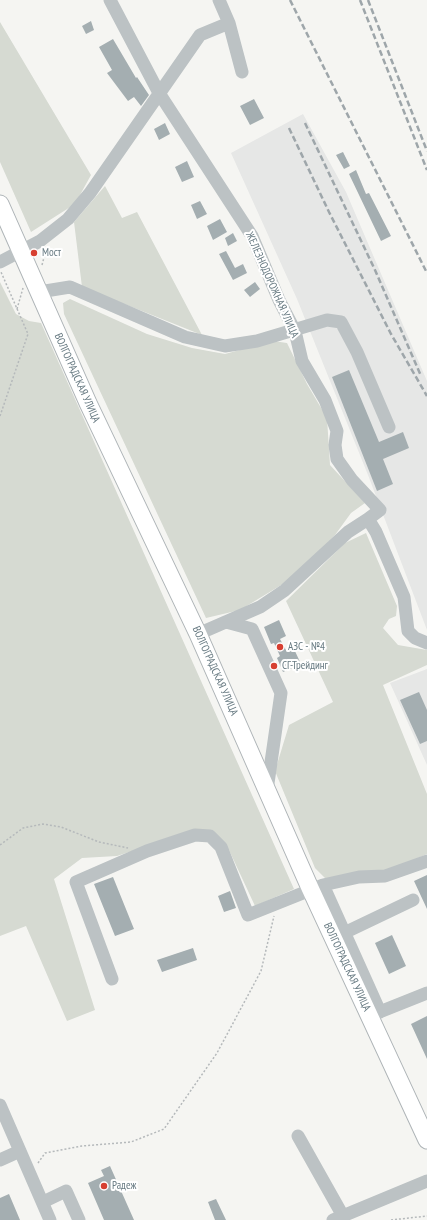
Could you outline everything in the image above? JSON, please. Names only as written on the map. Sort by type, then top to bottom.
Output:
[{"type":"main road","name":"ВОЛГОГРАДСКАЯ УЛИЦА","points":[[0,204],[21,251],[31,283],[198,634],[267,790],[316,886],[375,1014],[427,1140]]},
{"type":"street","name":"ЖЕЛЕЗНОДОРОЖНАЯ УЛИЦА","points":[[110,0],[159,93],[252,236],[279,300],[295,331],[302,361],[325,400],[337,431],[335,445],[337,458],[352,480],[380,510],[368,519]]},
{"type":"street","points":[[219,0],[229,23],[242,72]]},
{"type":"street","points":[[0,262],[40,241],[68,219],[90,193],[200,35],[229,23]]},
{"type":"street","points":[[31,283],[70,287],[185,337],[226,346],[257,341],[295,331],[327,320],[341,322],[357,352],[389,427]]},
{"type":"street","points":[[198,634],[260,607],[285,590],[348,532],[368,519],[376,532],[404,597],[408,631],[415,638],[427,643]]},
{"type":"street","points":[[226,622],[252,629],[281,693],[267,790]]},
{"type":"street","points":[[112,979],[76,882],[147,851],[195,835],[210,836],[221,847],[248,915],[316,886],[359,877],[385,876],[427,861]]},
{"type":"street","points":[[316,886],[344,933],[375,1014],[427,993]]},
{"type":"street","points":[[344,933],[413,900]]},
{"type":"street","points":[[0,1105],[50,1220]]},
{"type":"street","points":[[298,1136],[338,1218],[427,1181]]},
{"type":"street","points":[[0,1160],[20,1151]]},
{"type":"street","points":[[43,1202],[66,1191],[79,1220]]},
{"type":"path","points":[[17,309],[41,268],[51,232]]},
{"type":"path","points":[[0,269],[28,334],[0,416]]},
{"type":"path","points":[[0,845],[23,828],[43,824],[61,827],[99,842],[147,851]]},
{"type":"path","points":[[30,1173],[45,1154],[82,1146],[130,1142],[164,1129],[217,1053],[261,971],[277,903]]},
{"type":"path","points":[[391,1220],[427,1216]]},
{"type":"shaded area","points":[[0,22],[91,175],[75,204],[31,232],[0,162]]},
{"type":"shaded area","points":[[303,114],[346,192],[427,381],[427,630],[368,475],[297,299],[231,153]]},
{"type":"shaded area","points":[[105,186],[122,218],[137,212],[202,335],[82,287],[74,222]]},
{"type":"shaded area","points":[[0,282],[16,314],[29,321],[41,323],[294,889],[255,906],[229,850],[216,836],[196,830],[117,856],[82,858],[54,879],[95,1010],[67,1021],[26,926],[0,936]]},
{"type":"shaded area","points":[[70,299],[147,334],[192,348],[225,354],[273,341],[287,343],[307,384],[327,418],[330,465],[365,503],[351,513],[335,535],[296,576],[240,610],[206,618],[64,314],[63,303]]},
{"type":"shaded area","points":[[366,533],[397,606],[396,616],[389,619],[383,628],[398,645],[427,650],[427,665],[383,685],[427,794],[427,854],[388,871],[326,879],[315,868],[275,771],[289,725],[333,702],[286,601],[345,543]]},
{"type":"shaded area","points":[[427,669],[427,765],[390,683]]},
{"type":"building","points":[[91,21],[94,30],[86,34],[82,26]]},
{"type":"building","points":[[113,39],[136,78],[137,77],[149,95],[141,106],[134,97],[128,101],[107,73],[112,70],[99,47]]},
{"type":"building","points":[[254,99],[264,118],[250,125],[240,106]]},
{"type":"building","points":[[165,123],[170,134],[159,140],[154,129]]},
{"type":"building","points":[[343,152],[350,166],[344,169],[336,155]]},
{"type":"building","points":[[187,161],[194,177],[182,182],[175,167]]},
{"type":"building","points":[[356,170],[366,194],[369,193],[391,236],[381,241],[349,174]]},
{"type":"building","points":[[200,201],[207,214],[197,219],[191,205]]},
{"type":"building","points":[[220,219],[227,232],[213,240],[207,226]]},
{"type":"building","points":[[233,233],[237,241],[228,246],[225,238]]},
{"type":"building","points":[[226,251],[235,268],[243,264],[247,273],[233,280],[219,254]]},
{"type":"building","points":[[255,282],[260,289],[250,297],[244,290]]},
{"type":"building","points":[[349,370],[379,442],[403,432],[409,448],[383,459],[393,484],[377,491],[332,377]]},
{"type":"building","name":"АЗС - №4","points":[[279,620],[286,636],[280,639],[287,652],[294,649],[301,664],[283,672],[277,658],[280,656],[274,643],[271,644],[264,627]]},
{"type":"building","points":[[419,692],[427,710],[427,741],[420,744],[400,700]]},
{"type":"building","points":[[427,875],[427,909],[414,881]]},
{"type":"building","points":[[113,877],[134,929],[115,936],[94,884]]},
{"type":"building","points":[[230,891],[236,908],[224,912],[218,896]]},
{"type":"building","points":[[392,935],[406,966],[389,974],[375,943]]},
{"type":"building","points":[[193,948],[197,960],[162,972],[157,960]]},
{"type":"building","points":[[427,1016],[427,1059],[411,1024]]},
{"type":"building","points":[[110,1166],[134,1220],[104,1220],[88,1183],[104,1176],[101,1170]]},
{"type":"building","points":[[9,1194],[20,1220],[0,1220],[0,1198]]},
{"type":"building","points":[[216,1199],[226,1220],[215,1220],[208,1202]]},
{"type":"railway","points":[[290,0],[427,273]]},
{"type":"railway","points":[[360,0],[427,170]]},
{"type":"railway","points":[[368,0],[427,151]]},
{"type":"railway","points":[[305,123],[375,270],[421,376]]},
{"type":"railway","points":[[289,128],[329,212],[391,334],[427,396]]},
{"type":"place","name":"Мост","points":[[34,253]]},
{"type":"place","name":"АЗС - №4","points":[[280,647]]},
{"type":"place","name":"СГ-Трейдинг","points":[[274,666]]},
{"type":"place","name":"Радеж","points":[[104,1186]]}]
